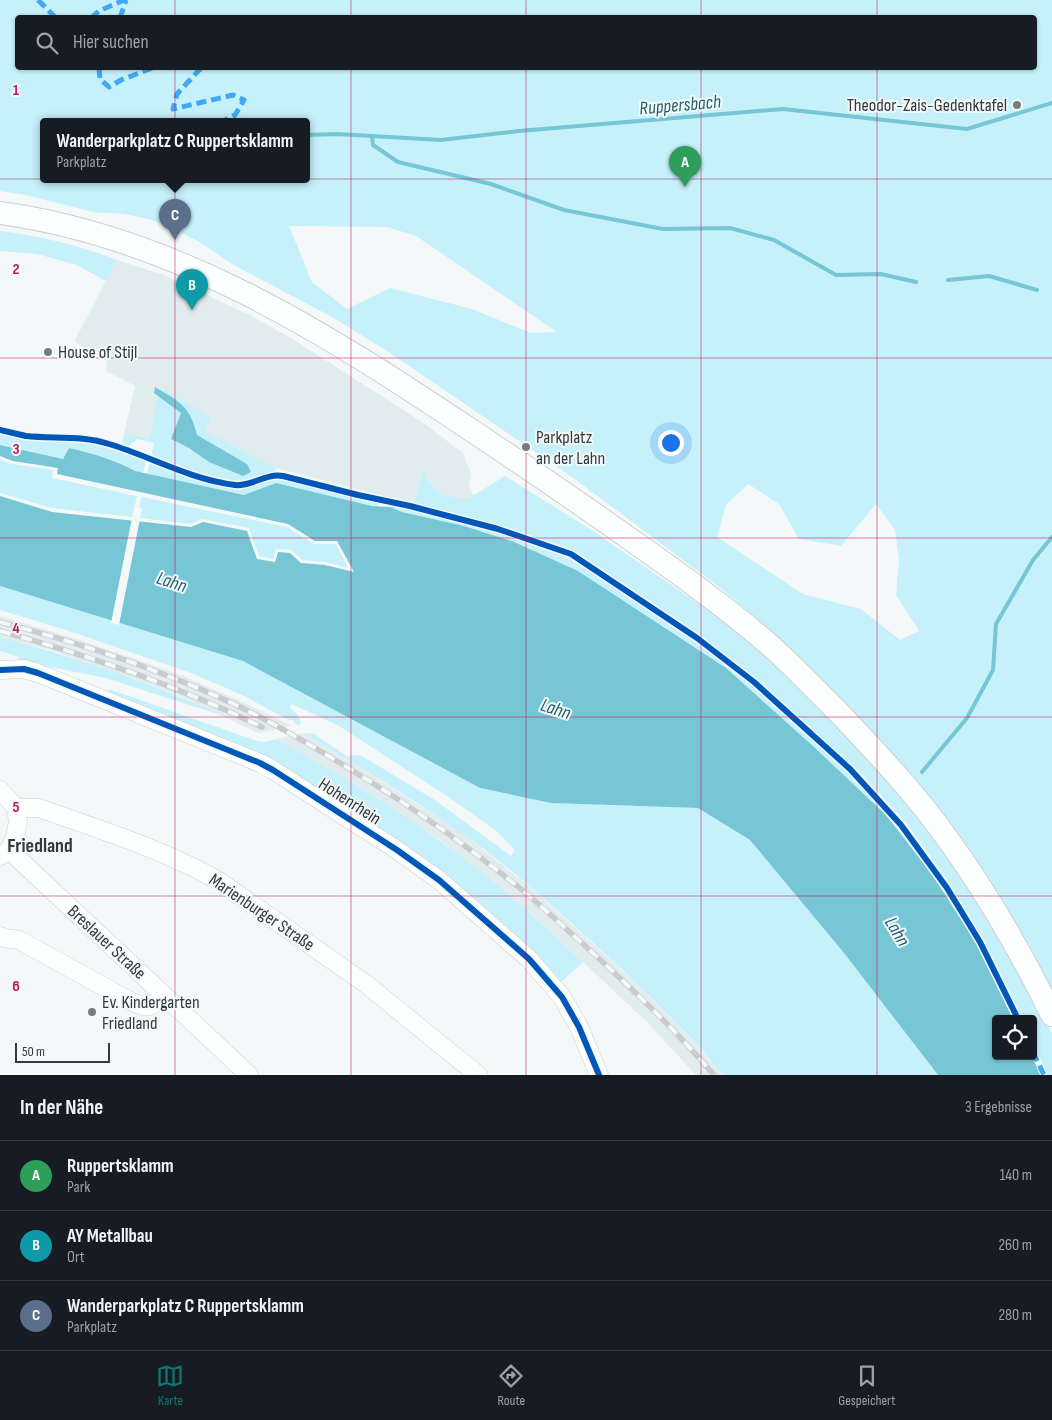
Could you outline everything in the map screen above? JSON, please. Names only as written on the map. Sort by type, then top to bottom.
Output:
[{"type":"main road","points":[[0,213],[89,232],[131,244],[177,261],[274,307],[343,346],[414,392],[571,497],[681,575],[773,648],[824,698],[903,783],[942,831],[978,882],[1010,935],[1052,1016]]},
{"type":"street","name":"Hohenrhein","points":[[0,670],[24,669],[38,672],[260,763],[274,770],[397,850],[439,880],[529,959],[562,997],[579,1027],[599,1075]]},
{"type":"street","points":[[0,790],[16,808],[18,822],[15,837],[4,853]]},
{"type":"street","name":"Marienburger Straße","points":[[16,808],[39,808],[193,866],[219,881],[366,984],[478,1075]]},
{"type":"street","name":"Breslauer Straße","points":[[4,853],[164,995],[249,1075]]},
{"type":"street","points":[[0,936],[19,940],[128,1000],[147,1008],[154,1006],[164,995]]},
{"type":"shaded area","points":[[0,0],[1052,0],[1052,996],[1017,932],[766,627],[722,589],[572,477],[387,351],[332,317],[232,264],[198,241],[152,220],[125,214],[93,212],[26,195],[0,191]],"holes":[[[289,226],[387,227],[416,236],[557,332],[531,333],[472,309],[390,288],[347,309],[312,282]],[[748,484],[779,504],[799,539],[841,546],[876,504],[895,530],[899,560],[896,595],[919,631],[900,640],[861,609],[803,594],[717,537],[726,505]]]},
{"type":"shaded area","points":[[0,231],[59,242],[117,260],[106,281],[77,265],[37,254],[0,251]]},
{"type":"shaded area","points":[[117,260],[161,274],[250,315],[291,338],[422,422],[463,453],[471,474],[469,486],[474,496],[463,499],[440,494],[426,478],[423,471],[414,504],[276,468],[124,434],[135,386],[106,371],[107,361],[75,340]]},
{"type":"shaded area","points":[[160,388],[211,417],[204,431],[276,468],[275,472],[242,483],[227,482],[205,477],[151,458],[154,443],[137,439],[128,447],[122,446],[124,434],[150,438],[158,395],[181,413],[171,440],[189,448],[209,462],[243,476],[247,464],[197,435],[188,415],[178,403],[160,390]]},
{"type":"shaded area","points":[[0,435],[80,442],[109,448],[146,461],[143,473],[69,448],[63,459],[0,445]]},
{"type":"shaded area","points":[[0,460],[12,464],[53,470],[52,478],[137,496],[132,517],[52,508],[0,493]]},
{"type":"shaded area","points":[[150,462],[208,483],[235,488],[275,477],[378,502],[377,506],[372,506],[276,483],[244,495],[147,474]]},
{"type":"shaded area","points":[[423,470],[426,478],[440,494],[463,499],[471,497],[505,476],[590,529],[718,617],[765,654],[811,697],[898,789],[971,886],[1033,995],[1052,1033],[1052,1075],[1048,1075],[1037,1052],[1037,1015],[1020,1015],[975,926],[945,877],[908,825],[860,772],[761,684],[700,635],[591,562],[569,551],[489,523],[414,504]]},
{"type":"shaded area","points":[[142,497],[287,527],[314,544],[336,544],[348,568],[326,562],[302,560],[291,550],[276,549],[273,559],[259,556],[249,528],[202,519],[191,524],[140,518],[142,508],[139,507]]},
{"type":"shaded area","points":[[391,505],[431,513],[500,533],[544,548],[573,561],[621,589],[714,656],[753,687],[791,719],[855,779],[888,813],[916,847],[964,918],[1015,1015],[1013,1015],[977,944],[931,873],[890,819],[726,668],[578,571],[512,541],[464,526],[402,512],[390,507]]},
{"type":"shaded area","points":[[0,586],[243,661],[480,788],[551,803],[698,808],[750,840],[844,953],[938,1075],[723,1075],[673,1019],[637,984],[506,866],[419,804],[303,733],[314,734],[348,757],[351,755],[362,756],[435,800],[511,856],[515,850],[494,829],[444,794],[339,726],[292,704],[290,708],[298,715],[301,723],[299,725],[293,720],[289,720],[242,695],[191,673],[66,630],[0,610]]},
{"type":"shaded area","points":[[0,616],[80,640],[181,675],[292,726],[259,733],[178,695],[54,651],[0,637]]},
{"type":"shaded area","points":[[0,637],[115,672],[227,717],[105,678],[27,662],[19,663],[19,657],[0,651]]},
{"type":"shaded area","points":[[109,689],[257,741],[264,742],[276,739],[319,763],[404,816],[463,858],[516,901],[583,962],[559,984],[540,961],[264,757],[230,741],[108,692]]},
{"type":"shaded area","points":[[303,733],[458,830],[531,888],[636,983],[677,1024],[723,1075],[696,1075],[647,1022],[535,917],[444,843],[358,786],[276,739]]},
{"type":"water","points":[[155,387],[183,406],[191,417],[197,435],[247,464],[251,472],[243,476],[209,462],[189,448],[171,439],[181,413],[154,393]]},
{"type":"water","name":"Lahn","points":[[0,445],[63,459],[69,448],[103,457],[135,471],[244,495],[276,483],[372,506],[390,507],[402,512],[464,526],[512,541],[578,571],[726,668],[886,815],[931,873],[977,944],[1013,1015],[992,1015],[992,1060],[1034,1060],[1040,1075],[938,1075],[844,953],[750,840],[698,808],[551,803],[480,788],[243,661],[0,586],[0,496],[52,512],[191,527],[203,522],[247,531],[257,559],[275,562],[278,552],[290,553],[301,563],[325,565],[354,572],[337,541],[315,541],[288,524],[57,474],[58,468],[13,461],[0,456]]},
{"type":"pier","points":[[132,518],[140,519],[119,625],[111,623]]},
{"type":"waterway","name":"Ruppersbach","points":[[310,135],[337,134],[441,140],[519,131],[783,109],[967,129],[1052,103]]},
{"type":"waterway","points":[[372,136],[373,145],[398,162],[491,184],[564,210],[663,229],[730,228],[774,240],[836,275],[881,274],[916,282]]},
{"type":"waterway","points":[[948,280],[989,276],[1037,290]]},
{"type":"waterway","points":[[922,772],[967,718],[993,670],[996,624],[1033,560],[1052,537]]},
{"type":"railway","points":[[0,622],[120,658],[208,692],[285,730],[385,791],[468,848],[535,901],[651,1008],[714,1075]]},
{"type":"railway","points":[[0,631],[67,651],[166,685],[262,727]]},
{"type":"marked path","points":[[38,0],[53,15]]},
{"type":"marked path","points":[[94,15],[124,0]]},
{"type":"marked path","points":[[121,15],[126,0]]},
{"type":"marked path","points":[[99,70],[100,79],[109,87],[147,70]]},
{"type":"marked path","points":[[199,70],[177,94],[173,109],[233,95],[244,100],[235,115],[229,118]]},
{"type":"marked path","points":[[1037,1060],[1044,1075]]},
{"type":"cycle path","points":[[0,430],[26,436],[78,438],[99,441],[202,478],[235,485],[247,484],[270,476],[283,476],[498,529],[571,554],[697,638],[754,682],[850,769],[901,825],[947,888],[980,942],[1016,1015]]},
{"type":"cycle path","points":[[0,670],[24,669],[38,673],[260,763],[397,850],[439,880],[529,959],[562,997],[579,1027],[599,1075]]},
{"type":"place","name":"Theodor-Zais-Gedenktafel","points":[[1017,105]]},
{"type":"place","name":"Ruppertsklamm","points":[[685,187]]},
{"type":"place","name":"Wanderparkplatz C Ruppertsklamm","points":[[175,240]]},
{"type":"place","name":"AY Metallbau","points":[[192,310]]},
{"type":"place","name":"House of Stijl","points":[[48,352]]},
{"type":"place","name":"Parkplatz an der Lahn","points":[[526,447]]},
{"type":"place","name":"Ev. Kindergarten Friedland","points":[[92,1012]]},
{"type":"district","name":"Friedland","points":[[40,845]]}]
